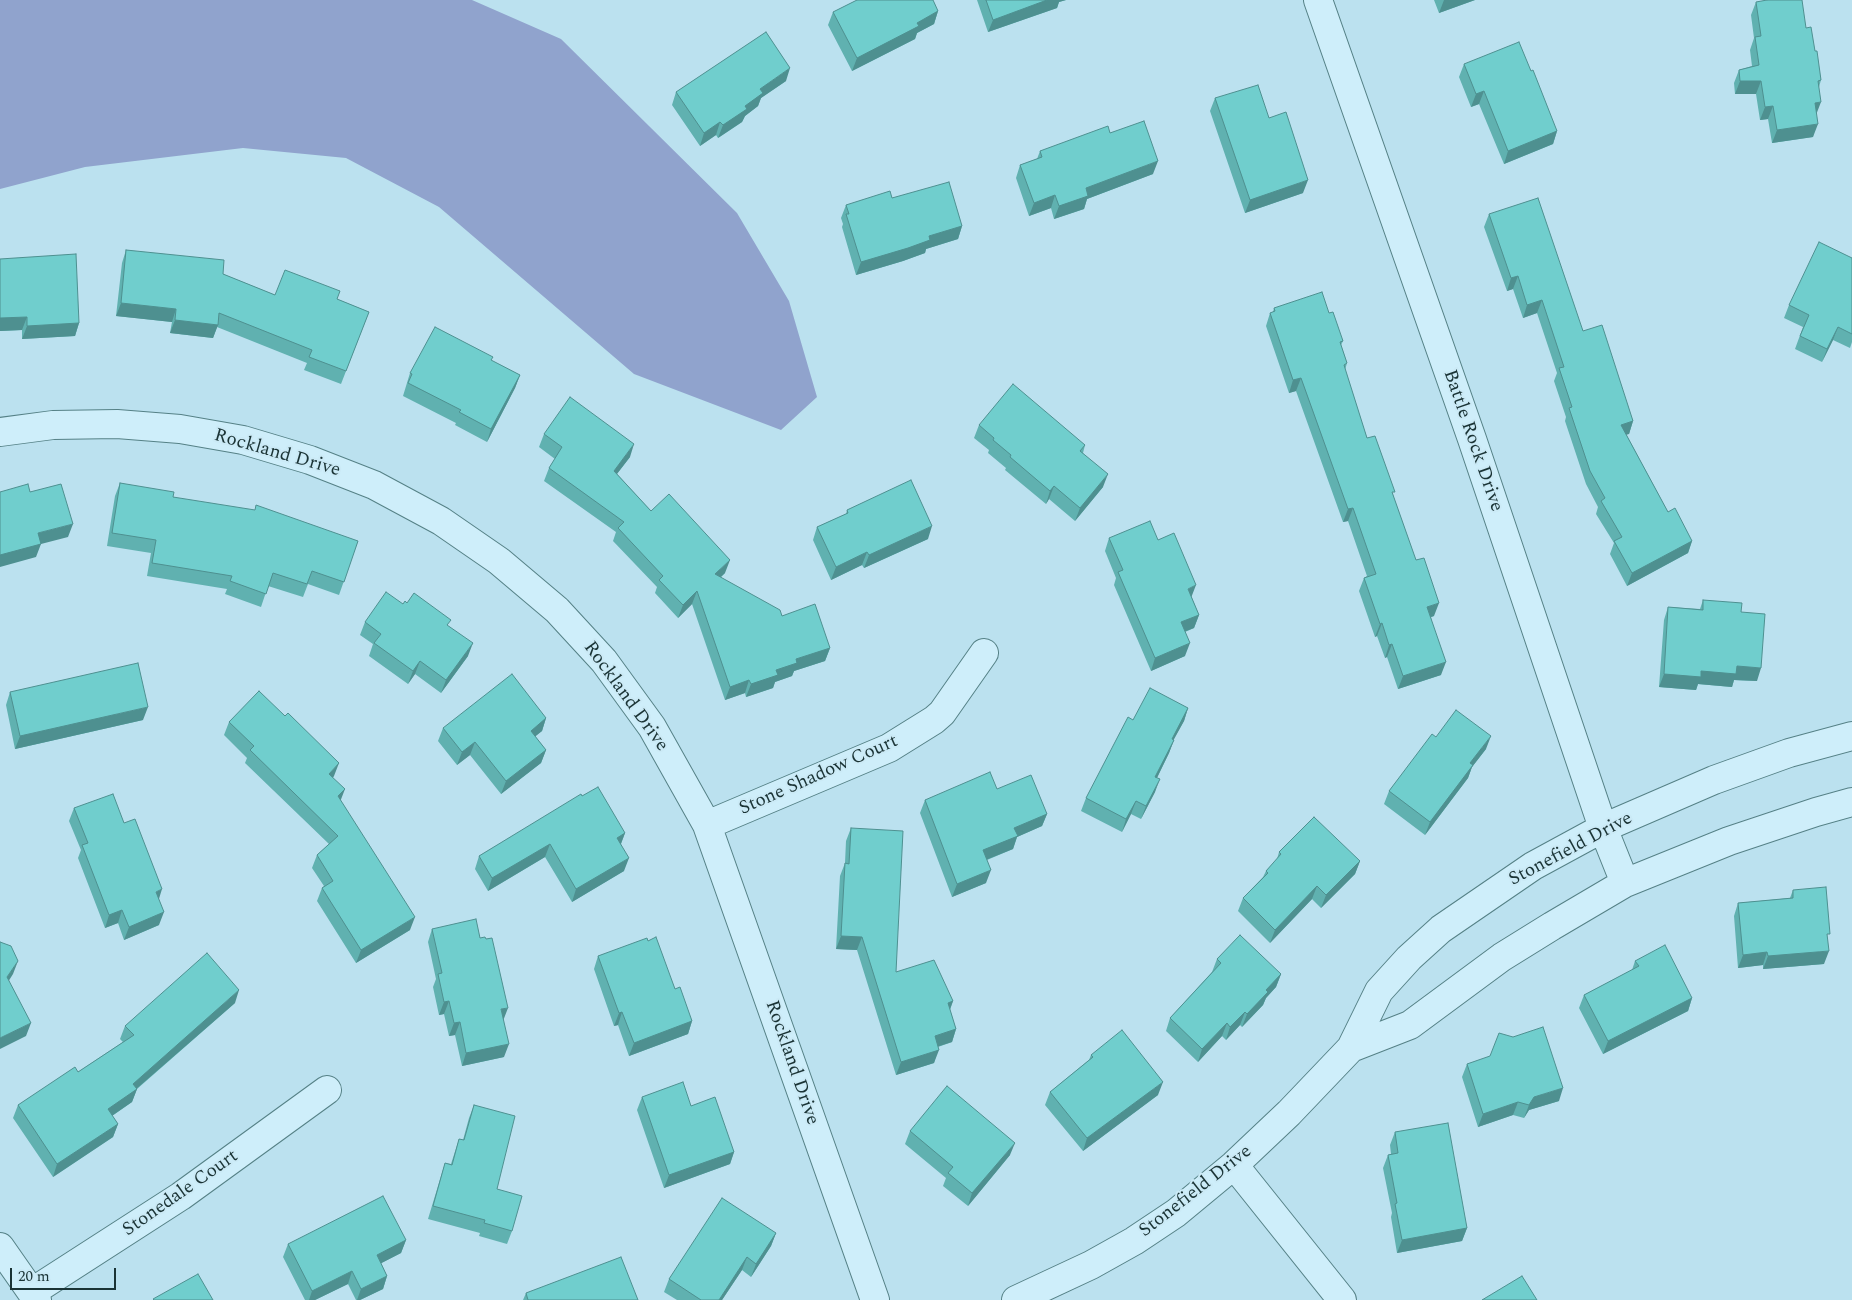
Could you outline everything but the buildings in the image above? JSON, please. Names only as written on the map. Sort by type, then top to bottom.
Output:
[{"type":"street","name":"Battle Rock Drive","points":[[1318,0],[1472,439],[1603,828],[1625,883]]},
{"type":"street","name":"Rockland Drive","points":[[0,432],[53,426],[117,424],[180,429],[243,440],[310,460],[374,485],[441,521],[499,561],[550,604],[604,661],[652,727],[707,825],[875,1300]]},
{"type":"street","name":"Stone Shadow Court","points":[[707,825],[889,748],[912,734],[942,713],[984,653]]},
{"type":"street","name":"Stonefield Drive","points":[[1016,1300],[1091,1265],[1134,1241],[1176,1213],[1234,1165],[1290,1113],[1351,1048],[1379,991],[1409,958],[1441,929],[1533,866],[1603,828],[1714,780],[1789,753],[1852,736]]},
{"type":"street","name":"Stonefield Drive","points":[[1351,1048],[1410,1024],[1502,957],[1625,883],[1730,841],[1852,802]]},
{"type":"street","name":"Stonedale Court","points":[[35,1296],[181,1196],[327,1090]]},
{"type":"street","points":[[1234,1165],[1342,1300]]},
{"type":"street","points":[[0,1247],[35,1296]]},
{"type":"shaded area","points":[[0,0],[472,0],[561,39],[737,213],[789,301],[817,397],[781,430],[634,374],[439,207],[346,158],[243,148],[85,167],[0,189]]}]
